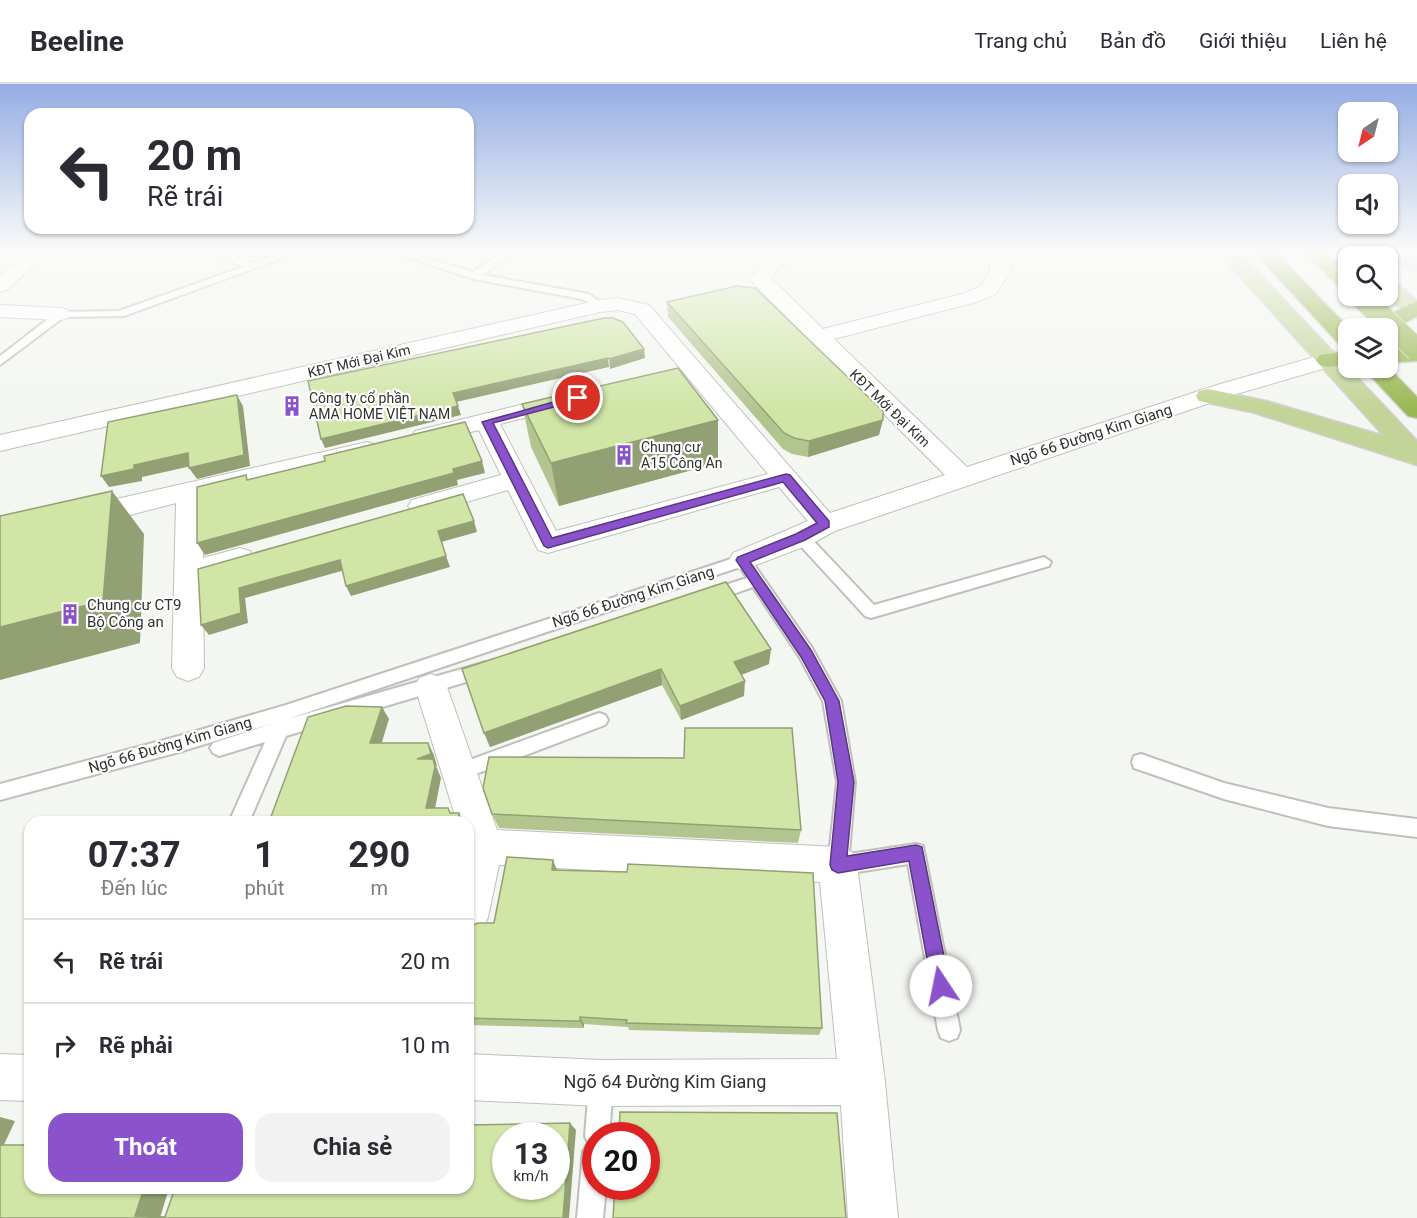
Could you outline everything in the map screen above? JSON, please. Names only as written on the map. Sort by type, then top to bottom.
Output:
[{"type":"highway","points":[[1315,305],[1338,330]]},
{"type":"highway","points":[[1370,306],[1417,352]]},
{"type":"highway","points":[[1398,318],[1416,309]]},
{"type":"highway","points":[[1398,355],[1417,352]]},
{"type":"highway","points":[[1385,378],[1417,411]]},
{"type":"main road","points":[[1287,305],[1338,351]]},
{"type":"main road","points":[[1359,378],[1415,455]]},
{"type":"main road","points":[[1208,396],[1257,406],[1415,455]]},
{"type":"street","name":"KĐT Mới Đại Kim","points":[[0,443],[610,305]]},
{"type":"street","name":"KĐT Mới Đại Kim","points":[[622,305],[642,309],[680,372],[786,477],[813,530]]},
{"type":"street","name":"KĐT Mới Đại Kim","points":[[785,305],[963,478]]},
{"type":"street","points":[[817,337],[942,305]]},
{"type":"street","points":[[0,311],[62,314]]},
{"type":"street","name":"Ngõ 66 Đường Kim Giang","points":[[749,570],[813,530],[1208,396],[1338,356]]},
{"type":"street","points":[[0,539],[487,422],[589,395]]},
{"type":"street","points":[[487,422],[548,543],[786,477]]},
{"type":"street","points":[[392,515],[515,479]]},
{"type":"street","points":[[188,668],[189,492]]},
{"type":"street","points":[[189,572],[268,550]]},
{"type":"street","points":[[431,687],[484,847],[474,891]]},
{"type":"street","points":[[484,847],[838,865],[862,1082],[873,1218]]},
{"type":"street","points":[[0,1077],[24,1078]]},
{"type":"street","name":"Ngõ 64 Đường Kim Giang","points":[[474,1077],[602,1083],[862,1082]]},
{"type":"lane","points":[[0,362],[62,314],[120,314],[146,305]]},
{"type":"lane","points":[[813,530],[871,612],[1044,562]]},
{"type":"lane","points":[[690,602],[749,570],[806,653],[832,701],[846,782],[838,865],[916,853],[949,1030]]},
{"type":"lane","name":"Ngõ 66 Đường Kim Giang","points":[[0,792],[179,744],[283,721],[749,570]]},
{"type":"lane","points":[[219,748],[283,721],[431,687],[499,665]]},
{"type":"lane","points":[[460,772],[599,720]]},
{"type":"lane","points":[[242,816],[283,721]]},
{"type":"lane","points":[[1141,762],[1224,791],[1328,817],[1417,828]]},
{"type":"lane","points":[[598,1122],[602,1083]]},
{"type":"lane","points":[[590,1218],[592,1200]]},
{"type":"building","points":[[670,305],[773,305],[883,411],[883,420],[809,441],[784,433]]},
{"type":"building","points":[[604,318],[613,318],[623,322],[644,349],[609,359],[453,393],[458,406],[321,439],[308,381]]},
{"type":"building","points":[[678,368],[718,420],[551,463],[522,404]]},
{"type":"building","points":[[237,395],[244,455],[189,468],[188,453],[134,465],[134,469],[101,476],[108,422]]},
{"type":"building","points":[[465,422],[482,461],[453,469],[454,473],[197,543],[197,487],[246,475],[247,480],[325,461],[324,456]]},
{"type":"building","points":[[112,491],[103,601],[0,627],[0,516]]},
{"type":"building","points":[[463,494],[474,521],[438,531],[446,556],[346,586],[340,560],[239,588],[241,613],[201,625],[198,569]]},
{"type":"building","points":[[726,582],[771,649],[734,662],[745,681],[680,706],[661,669],[484,733],[462,669]]},
{"type":"building","points":[[346,706],[382,707],[370,743],[428,743],[431,754],[417,759],[433,759],[435,767],[426,808],[448,808],[450,813],[459,813],[459,816],[271,816],[308,717]]},
{"type":"building","points":[[685,728],[792,728],[801,830],[492,814],[483,788],[489,757],[684,758]]},
{"type":"building","points":[[507,857],[553,860],[552,870],[627,872],[628,864],[813,873],[822,1028],[626,1023],[627,1020],[580,1017],[580,1021],[474,1018],[474,925],[494,923]]},
{"type":"building","points":[[620,1112],[837,1113],[846,1218],[613,1218],[614,1200],[660,1200],[660,1122],[620,1122]]},
{"type":"building","points":[[474,1125],[492,1125],[492,1200],[564,1200],[563,1218],[0,1218],[0,1145],[24,1145],[24,1194],[142,1194],[135,1216],[165,1217],[173,1194],[474,1194]]},
{"type":"place","name":"Công ty cổ phần AMA HOME VIỆT NAM","points":[[292,406]]},
{"type":"place","name":"Chung cư A15 Công An","points":[[624,455]]},
{"type":"place","name":"Chung cư CT9 Bộ Công an","points":[[70,614]]},
{"type":"route","points":[[578,398],[487,422],[548,543],[786,477],[825,524],[801,537],[743,560],[806,653],[832,701],[846,782],[838,865],[916,853],[941,986]]}]
